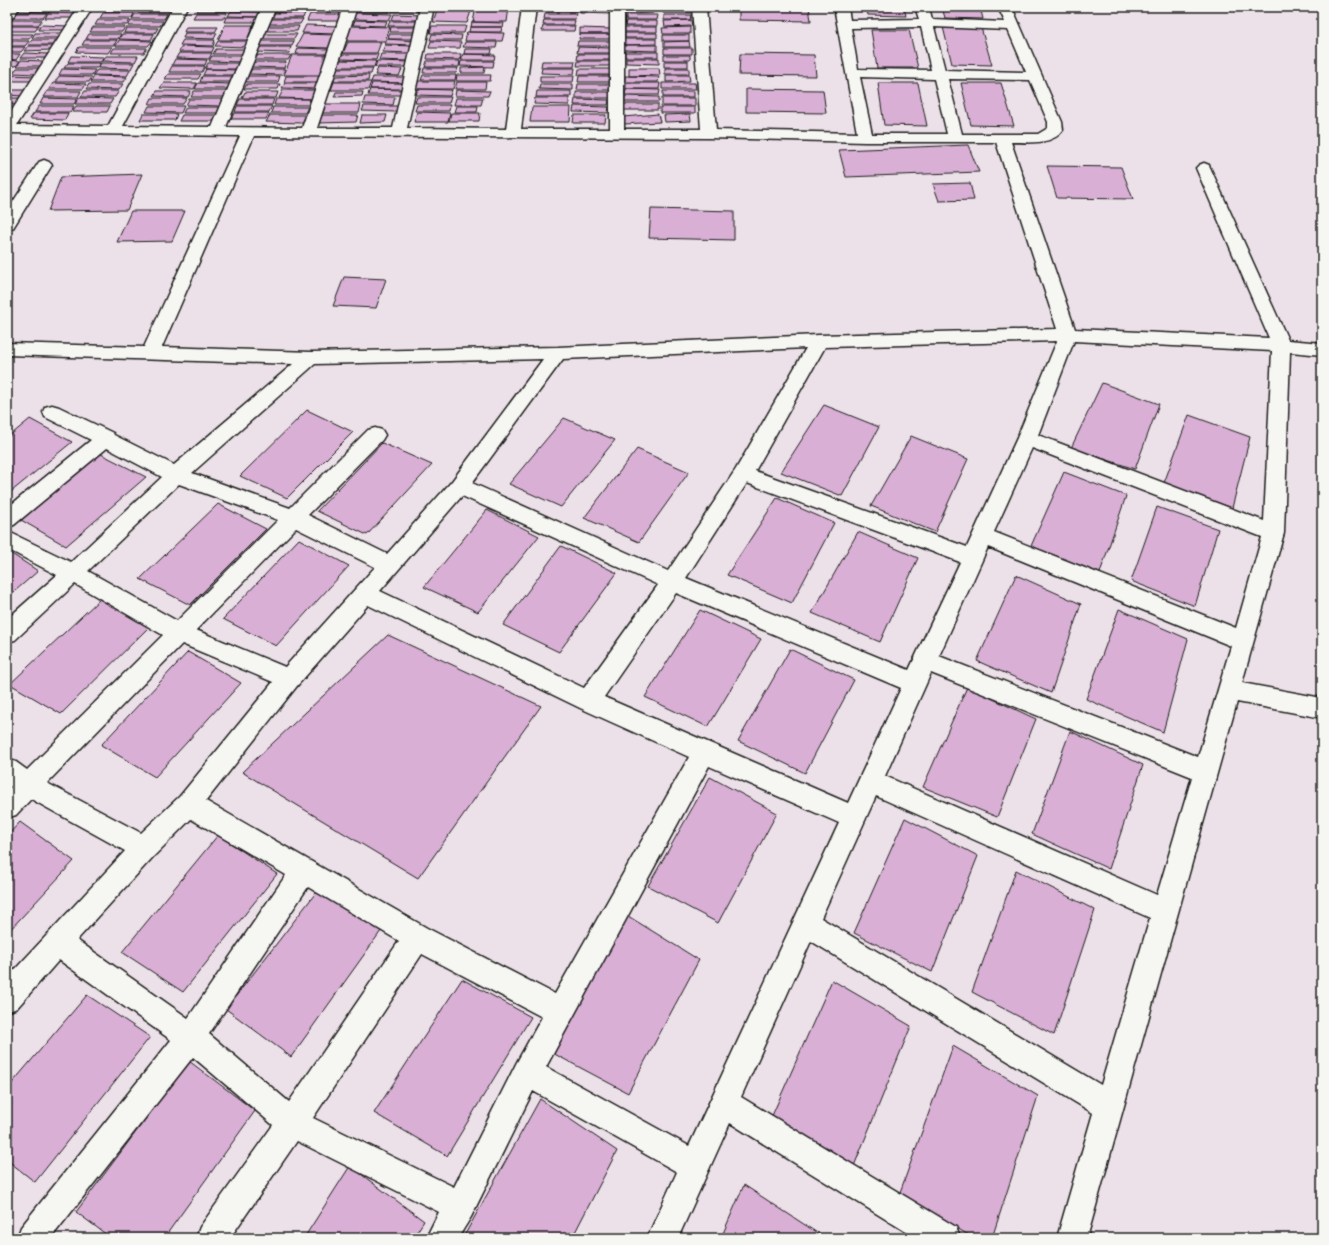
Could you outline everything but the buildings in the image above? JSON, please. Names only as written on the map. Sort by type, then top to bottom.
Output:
[{"type":"street","points":[[7,15],[13,7]]},
{"type":"street","points":[[7,129],[86,7]]},
{"type":"street","points":[[114,130],[180,7]]},
{"type":"street","points":[[217,132],[269,7]]},
{"type":"street","points":[[308,132],[350,7]]},
{"type":"street","points":[[399,133],[427,7]]},
{"type":"street","points":[[514,134],[529,7]]},
{"type":"street","points":[[617,7],[617,134]]},
{"type":"street","points":[[699,7],[709,134]]},
{"type":"street","points":[[841,7],[865,138]]},
{"type":"street","points":[[922,7],[938,74],[956,138]]},
{"type":"street","points":[[7,129],[217,132],[709,134],[865,138],[1040,138],[1056,130],[1055,122],[1005,7]]},
{"type":"street","points":[[845,24],[925,23],[1012,26]]},
{"type":"street","points":[[852,72],[1036,76]]},
{"type":"street","points":[[150,354],[249,132]]},
{"type":"street","points":[[662,1238],[1027,438],[1068,335],[1002,138]]},
{"type":"street","points":[[7,224],[44,165]]},
{"type":"street","points":[[1072,1238],[1274,533],[1281,345],[1204,168]]},
{"type":"street","points":[[7,349],[312,358],[558,353],[819,341],[1068,335],[1281,345],[1322,349]]},
{"type":"street","points":[[588,701],[672,582],[743,474],[819,341]]},
{"type":"street","points":[[7,998],[144,848],[189,804],[289,679],[459,486],[558,353]]},
{"type":"street","points":[[7,633],[73,573],[176,475],[312,358]]},
{"type":"street","points":[[52,412],[106,438],[176,475],[293,517],[390,565]]},
{"type":"street","points":[[7,807],[375,435]]},
{"type":"street","points":[[7,519],[106,438]]},
{"type":"street","points":[[1027,438],[1274,533]]},
{"type":"street","points":[[743,474],[972,558]]},
{"type":"street","points":[[459,486],[672,582],[915,683]]},
{"type":"street","points":[[982,536],[1243,641]]},
{"type":"street","points":[[7,539],[73,573],[179,633],[289,679]]},
{"type":"street","points":[[364,593],[588,701],[854,818]]},
{"type":"street","points":[[925,661],[1206,771]]},
{"type":"street","points":[[1229,691],[1322,708]]},
{"type":"street","points":[[441,1238],[460,1206],[526,1072],[704,752]]},
{"type":"street","points":[[7,770],[28,785],[144,848]]},
{"type":"street","points":[[870,781],[1166,912]]},
{"type":"street","points":[[189,804],[418,937],[560,1012]]},
{"type":"street","points":[[32,1238],[191,1037],[304,871]]},
{"type":"street","points":[[805,924],[1110,1107]]},
{"type":"street","points":[[211,1238],[292,1123],[418,937]]},
{"type":"street","points":[[58,943],[191,1037],[292,1123],[460,1206]]},
{"type":"street","points":[[526,1072],[695,1166]]},
{"type":"street","points":[[724,1102],[945,1238]]}]
